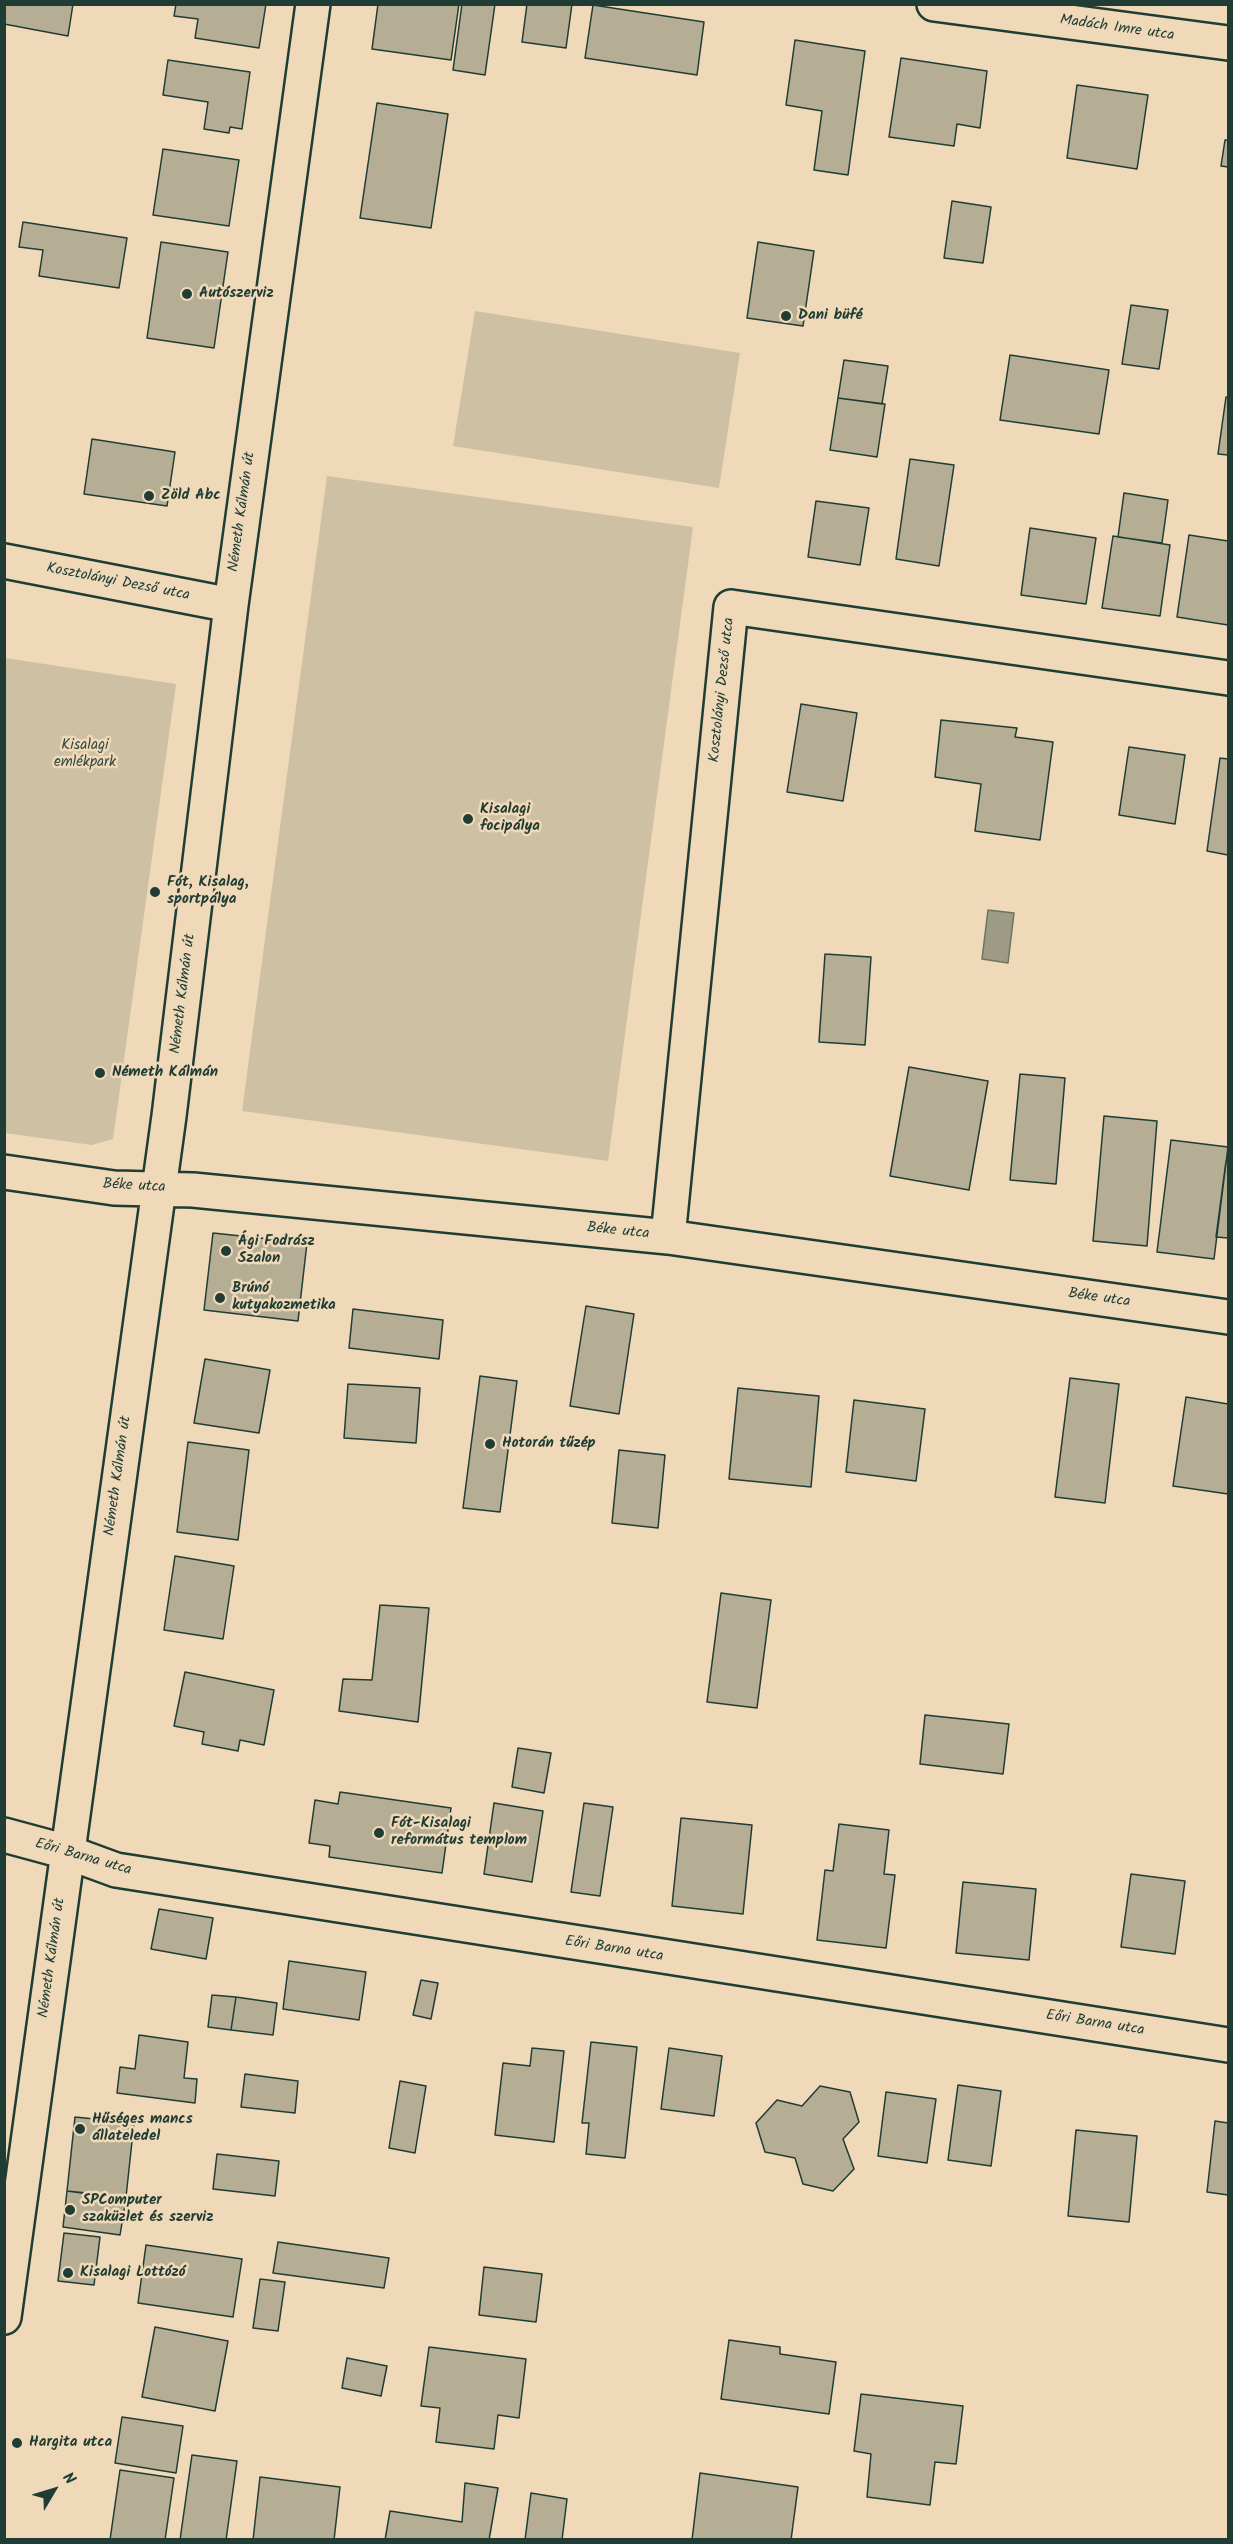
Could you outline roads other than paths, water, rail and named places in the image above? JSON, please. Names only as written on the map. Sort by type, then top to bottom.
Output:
[{"type":"street","name":"Németh Kálmán út","points":[[4,2317],[17,2125],[67,1852],[159,1189],[231,605],[313,4]]},
{"type":"street","name":"Madách Imre utca","points":[[934,4],[1228,43]]},
{"type":"street","name":"Kosztolányi Dezső utca","points":[[4,561],[231,605]]},
{"type":"street","name":"Kosztolányi Dezső utca","points":[[668,1237],[731,607],[1228,678]]},
{"type":"street","name":"Béke utca","points":[[4,1172],[114,1188],[194,1190],[668,1237],[1228,1317]]},
{"type":"street","name":"Eőri Barna utca","points":[[4,1835],[67,1852],[116,1870],[1228,2045]]},
{"type":"place","name":"Autószerviz","points":[[187,294]]},
{"type":"place","name":"Dani büfé","points":[[786,316]]},
{"type":"place","name":"Zöld Abc","points":[[149,496]]},
{"type":"place","name":"Kisalagi focipálya","points":[[468,819]]},
{"type":"place","name":"Fót, Kisalag, sportpálya","points":[[155,892]]},
{"type":"place","name":"Németh Kálmán","points":[[100,1073]]},
{"type":"place","name":"Ági Fodrász Szalon","points":[[226,1251]]},
{"type":"place","name":"Brúnó kutyakozmetika","points":[[220,1298]]},
{"type":"place","name":"Hotorán tűzép","points":[[490,1444]]},
{"type":"place","name":"Fót-Kisalagi református templom","points":[[379,1833]]},
{"type":"place","name":"Hűséges mancs állateledel","points":[[80,2129]]},
{"type":"place","name":"SPComputer szaküzlet és szerviz","points":[[70,2210]]},
{"type":"place","name":"Kisalagi Lottózó","points":[[68,2273]]},
{"type":"place","name":"Hargita utca","points":[[17,2443]]},
{"type":"park label","name":"Kisalagi emlékpark","points":[[85,754]]}]
